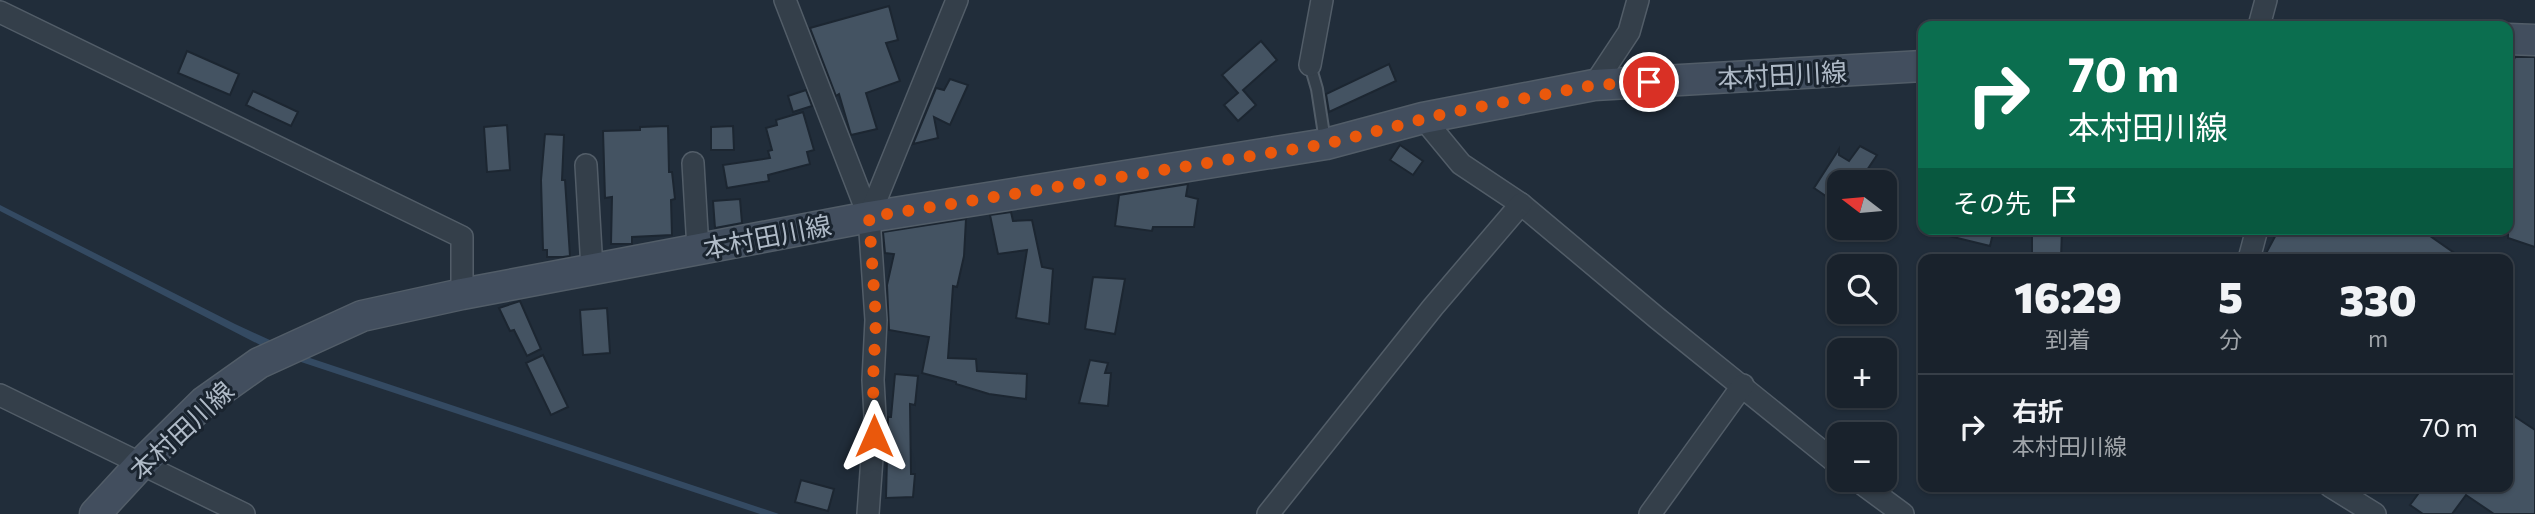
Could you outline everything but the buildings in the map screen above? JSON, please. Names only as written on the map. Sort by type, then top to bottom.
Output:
[{"type":"main road","points":[[2513,39],[2535,40]]},
{"type":"main road","name":"本村田川線","points":[[95,514],[204,402],[259,363],[362,316],[462,294],[869,217],[1326,144],[1423,118],[1594,85],[1918,66]]},
{"type":"street","points":[[785,0],[869,217],[876,320],[873,380],[875,416],[868,514]]},
{"type":"street","points":[[869,217],[957,0]]},
{"type":"street","points":[[1310,65],[1322,0]]},
{"type":"street","points":[[1594,85],[1629,32],[1638,0]]},
{"type":"street","points":[[2260,21],[2266,0]]},
{"type":"street","points":[[0,12],[462,237],[462,294]]},
{"type":"street","points":[[1423,118],[1461,164],[1521,204],[1827,455]]},
{"type":"street","points":[[693,163],[698,249]]},
{"type":"street","points":[[586,165],[592,269]]},
{"type":"street","points":[[1268,514],[1433,307],[1521,204]]},
{"type":"street","points":[[2250,254],[2255,235]]},
{"type":"street","points":[[1650,514],[1743,385]]},
{"type":"street","points":[[0,396],[244,514]]},
{"type":"street","points":[[1873,492],[1903,514]]},
{"type":"street","points":[[2340,492],[2375,514]]},
{"type":"lane","points":[[1310,65],[1326,144]]},
{"type":"water","points":[[0,205],[235,324],[307,357],[779,514],[760,514],[298,361],[264,347],[0,211]]},
{"type":"route","points":[[874,436],[876,320],[869,217],[1326,144],[1423,118],[1594,85],[1649,82]]}]
